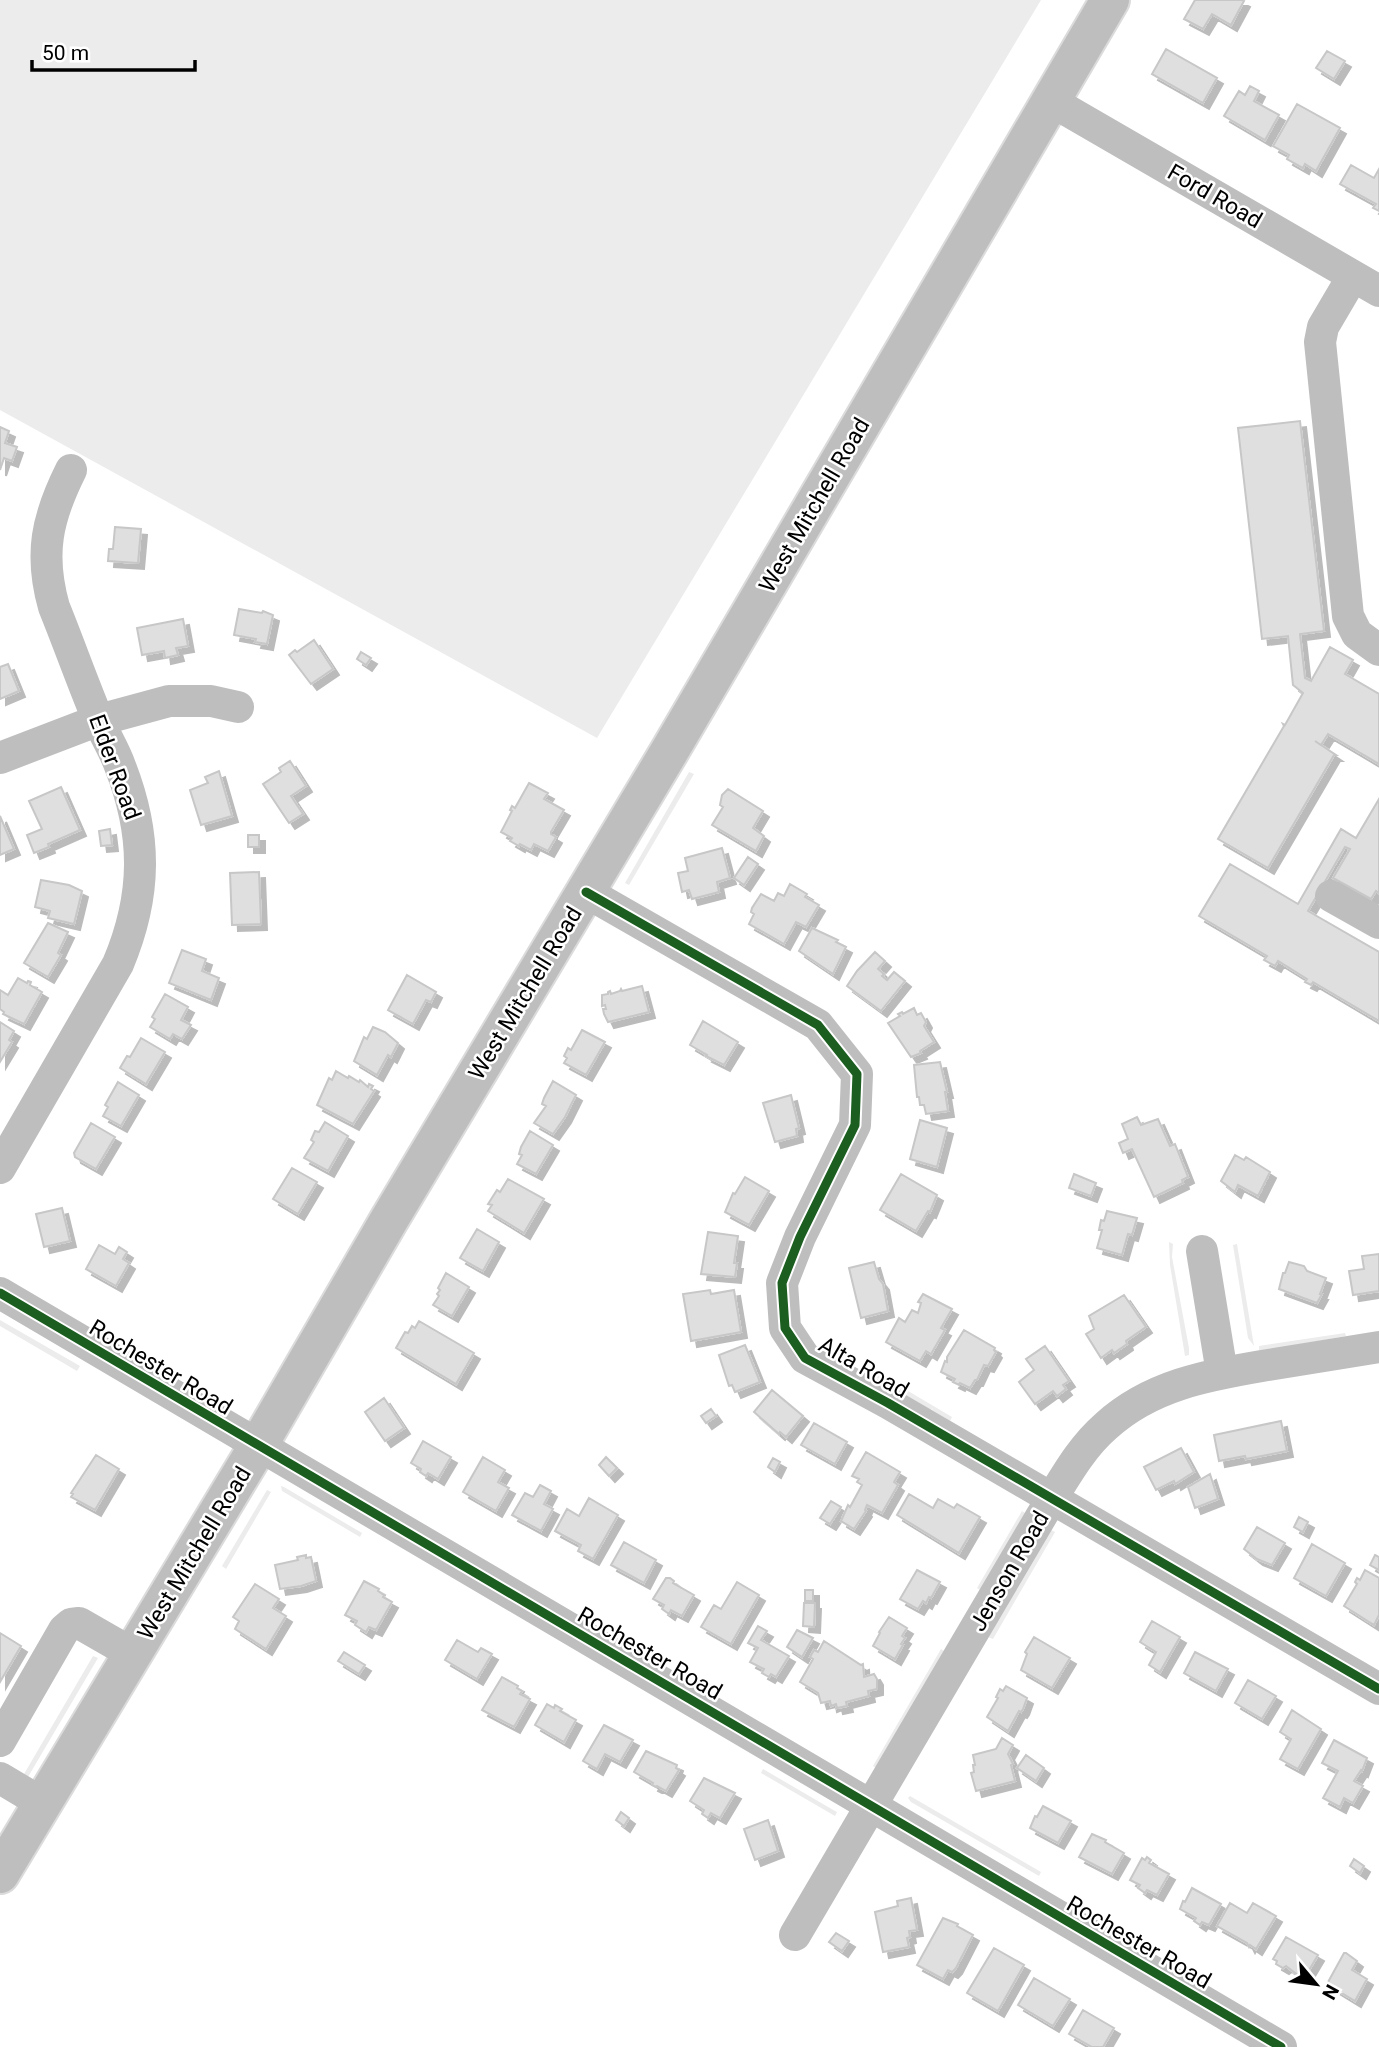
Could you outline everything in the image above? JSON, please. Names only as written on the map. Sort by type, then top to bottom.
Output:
[{"type":"main road","name":"West Mitchell Road","points":[[0,1874],[258,1446],[1110,0]]},
{"type":"street","name":"Ford Road","points":[[1051,101],[1366,284]]},
{"type":"street","points":[[1366,284],[1323,327],[1320,342],[1348,616],[1357,634],[1379,650]]},
{"type":"street","name":"Elder Road","points":[[0,1168],[118,964],[134,918],[141,882],[138,825],[120,764],[99,720],[54,607],[46,570],[47,533],[52,513],[71,470]]},
{"type":"street","points":[[0,758],[99,720],[169,701],[211,701],[238,707]]},
{"type":"street","name":"Alta Road","points":[[586,892],[818,1025],[857,1074],[855,1125],[800,1237],[782,1283],[785,1328],[805,1358],[1052,1498],[1379,1689]]},
{"type":"street","points":[[1331,896],[1379,923]]},
{"type":"street","points":[[1202,1251],[1222,1373]]},
{"type":"street","name":"Rochester Road","points":[[0,1293],[1281,2047]]},
{"type":"street","name":"Jenson Road","points":[[795,1935],[1052,1498],[1088,1444],[1119,1415],[1145,1398],[1168,1388],[1222,1373],[1379,1347]]},
{"type":"street","points":[[0,1741],[64,1630],[71,1624],[79,1623],[133,1654]]},
{"type":"street","points":[[0,1778],[42,1803]]},
{"type":"shaded area","points":[[0,0],[1041,0],[597,738],[0,410]]},
{"type":"shaded area","points":[[689,772],[694,774],[629,885],[625,883]]},
{"type":"shaded area","points":[[1169,1242],[1173,1244],[1172,1257],[1189,1348],[1189,1355],[1185,1356],[1170,1265]]},
{"type":"shaded area","points":[[1237,1244],[1254,1346],[1248,1338],[1233,1245]]},
{"type":"shaded area","points":[[0,1320],[80,1366],[77,1371],[0,1326]]},
{"type":"shaded area","points":[[1345,1333],[1346,1336],[1259,1350],[1259,1346]]},
{"type":"shaded area","points":[[871,1369],[952,1417],[950,1421],[932,1410],[933,1408],[931,1410],[869,1373]]},
{"type":"shaded area","points":[[281,1486],[362,1533],[360,1537],[282,1491]]},
{"type":"shaded area","points":[[267,1490],[271,1492],[226,1569],[222,1566]]},
{"type":"shaded area","points":[[1022,1511],[1025,1513],[980,1590],[977,1588]]},
{"type":"shaded area","points":[[1051,1530],[1055,1532],[993,1639],[988,1637]]},
{"type":"shaded area","points":[[941,1649],[944,1651],[876,1768],[873,1766]]},
{"type":"shaded area","points":[[93,1656],[98,1658],[28,1777],[24,1774]]},
{"type":"shaded area","points":[[763,1769],[837,1812],[835,1816],[761,1773]]},
{"type":"shaded area","points":[[910,1796],[1041,1872],[1039,1876],[911,1802],[908,1798]]},
{"type":"building","points":[[1195,0],[1244,1],[1231,25],[1212,14],[1203,29],[1184,19]]},
{"type":"building","points":[[1166,49],[1217,78],[1203,103],[1152,74]]},
{"type":"building","points":[[1327,51],[1345,61],[1334,79],[1316,68]]},
{"type":"building","points":[[1250,86],[1259,91],[1254,101],[1279,115],[1265,140],[1224,116],[1239,91],[1245,95]]},
{"type":"building","points":[[1297,104],[1340,128],[1316,171],[1305,164],[1303,168],[1287,159],[1289,155],[1273,146]]},
{"type":"building","points":[[1351,165],[1374,178],[1379,169],[1379,211],[1373,208],[1376,204],[1340,184]]},
{"type":"building","points":[[1300,421],[1324,631],[1300,634],[1305,678],[1311,681],[1330,647],[1353,660],[1345,674],[1379,694],[1379,764],[1328,734],[1321,745],[1336,755],[1268,868],[1218,839],[1303,693],[1293,685],[1288,636],[1262,639],[1238,428]]},
{"type":"building","points":[[0,427],[9,431],[5,443],[17,447],[12,461],[4,458],[0,470]]},
{"type":"building","points":[[115,527],[141,529],[138,563],[108,561],[109,549],[113,549]]},
{"type":"building","points":[[239,609],[263,611],[273,615],[267,644],[234,635]]},
{"type":"building","points":[[183,619],[188,646],[176,648],[178,655],[165,658],[164,651],[142,655],[137,628]]},
{"type":"building","points":[[314,640],[333,669],[311,684],[289,655]]},
{"type":"building","points":[[361,652],[371,658],[366,665],[357,659]]},
{"type":"building","points":[[8,664],[19,691],[0,699],[0,667]]},
{"type":"building","points":[[290,761],[306,786],[291,796],[303,814],[289,823],[263,784],[281,772],[279,768]]},
{"type":"building","points":[[219,771],[232,816],[201,825],[190,790],[208,783],[205,777]]},
{"type":"building","points":[[529,783],[548,793],[544,799],[564,810],[551,832],[556,837],[548,851],[534,844],[531,850],[520,844],[519,846],[501,832],[512,806],[515,808]]},
{"type":"building","points":[[61,787],[80,830],[34,853],[27,835],[42,829],[29,801]]},
{"type":"building","points":[[728,789],[763,811],[753,828],[764,836],[756,851],[712,825],[723,807],[720,805],[722,795]]},
{"type":"building","points":[[1379,799],[1379,893],[1376,891],[1371,899],[1333,878],[1350,849],[1345,847],[1308,911],[1379,952],[1379,1021],[1313,982],[1311,985],[1305,982],[1307,979],[1278,961],[1275,966],[1264,960],[1267,956],[1199,916],[1230,864],[1298,904],[1341,829],[1356,838]]},
{"type":"building","points":[[0,816],[14,849],[0,855]]},
{"type":"building","points":[[110,829],[112,845],[101,846],[99,831]]},
{"type":"building","points":[[248,835],[259,835],[259,847],[248,847]]},
{"type":"building","points":[[722,848],[730,878],[717,882],[719,892],[692,899],[689,890],[682,892],[678,873],[688,871],[685,858]]},
{"type":"building","points":[[748,857],[758,864],[744,885],[734,878]]},
{"type":"building","points":[[259,872],[261,924],[232,925],[230,873]]},
{"type":"building","points":[[41,880],[69,885],[82,891],[74,924],[48,918],[50,911],[35,907]]},
{"type":"building","points":[[790,884],[819,905],[806,927],[796,922],[784,944],[749,924],[754,914],[751,912],[752,908],[761,894],[774,901],[778,893],[784,896]]},
{"type":"building","points":[[48,923],[68,932],[58,953],[61,955],[48,977],[24,963]]},
{"type":"building","points":[[812,928],[838,940],[836,942],[846,947],[833,974],[799,951]]},
{"type":"building","points":[[182,950],[206,959],[202,971],[219,978],[211,1000],[169,983]]},
{"type":"building","points":[[875,952],[885,961],[878,969],[884,974],[882,976],[887,980],[894,972],[905,981],[881,1011],[847,986]]},
{"type":"building","points":[[407,975],[436,992],[431,1002],[426,1000],[413,1024],[388,1010]]},
{"type":"building","points":[[18,978],[27,983],[31,982],[30,985],[42,992],[24,1024],[3,1014],[0,1009],[0,990],[8,995]]},
{"type":"building","points":[[642,986],[649,1012],[608,1022],[603,1009],[606,1009],[605,1005],[602,1006],[602,995],[610,991],[611,994],[621,989],[622,991]]},
{"type":"building","points":[[165,994],[188,1007],[181,1020],[191,1025],[182,1039],[173,1034],[170,1039],[150,1027],[155,1019],[152,1017]]},
{"type":"building","points":[[914,1008],[917,1015],[921,1013],[926,1022],[924,1026],[934,1042],[920,1051],[921,1053],[911,1057],[888,1023],[900,1016],[898,1014]]},
{"type":"building","points":[[703,1021],[738,1042],[724,1065],[690,1045]]},
{"type":"building","points":[[0,1022],[14,1031],[9,1040],[12,1042],[0,1062]]},
{"type":"building","points":[[373,1027],[385,1032],[398,1043],[377,1075],[354,1061],[364,1037],[367,1039]]},
{"type":"building","points":[[582,1030],[605,1042],[586,1075],[564,1063],[568,1048],[571,1050]]},
{"type":"building","points":[[141,1038],[165,1052],[146,1084],[120,1068]]},
{"type":"building","points":[[940,1062],[948,1111],[926,1114],[924,1105],[920,1105],[917,1097],[914,1065]]},
{"type":"building","points":[[336,1071],[348,1078],[349,1076],[359,1082],[360,1080],[368,1087],[369,1084],[373,1086],[371,1089],[374,1091],[353,1124],[317,1105],[329,1078],[332,1080]]},
{"type":"building","points":[[553,1081],[576,1095],[553,1134],[534,1123],[546,1106],[542,1104]]},
{"type":"building","points":[[118,1082],[139,1095],[121,1126],[103,1116],[108,1107],[105,1105]]},
{"type":"building","points":[[791,1095],[799,1128],[796,1129],[797,1136],[775,1142],[763,1103]]},
{"type":"building","points":[[1137,1117],[1141,1125],[1158,1119],[1170,1146],[1175,1144],[1188,1177],[1182,1180],[1183,1183],[1154,1197],[1132,1149],[1123,1153],[1119,1143],[1128,1139],[1122,1124]]},
{"type":"building","points":[[920,1120],[947,1128],[937,1167],[910,1159]]},
{"type":"building","points":[[325,1122],[348,1136],[328,1171],[304,1158],[314,1142],[311,1140],[315,1131],[319,1132]]},
{"type":"building","points":[[91,1123],[115,1137],[96,1169],[75,1157],[74,1153]]},
{"type":"building","points":[[530,1131],[553,1145],[536,1174],[517,1164],[522,1155],[519,1154],[521,1147]]},
{"type":"building","points":[[1235,1155],[1244,1160],[1246,1157],[1270,1172],[1258,1196],[1238,1185],[1235,1192],[1221,1181]]},
{"type":"building","points":[[292,1168],[317,1182],[298,1214],[273,1199]]},
{"type":"building","points":[[901,1174],[937,1195],[930,1212],[928,1211],[916,1231],[880,1210]]},
{"type":"building","points":[[1074,1174],[1096,1183],[1091,1196],[1069,1188]]},
{"type":"building","points":[[745,1177],[769,1191],[749,1225],[725,1212],[733,1193],[735,1194]]},
{"type":"building","points":[[508,1179],[544,1199],[524,1233],[488,1211],[492,1205],[488,1204]]},
{"type":"building","points":[[62,1208],[70,1241],[44,1247],[36,1214]]},
{"type":"building","points":[[1107,1211],[1137,1218],[1132,1235],[1128,1234],[1122,1255],[1097,1248],[1102,1230],[1099,1230],[1101,1220],[1104,1221]]},
{"type":"building","points":[[477,1229],[499,1242],[483,1271],[460,1258]]},
{"type":"building","points":[[708,1232],[738,1236],[735,1277],[701,1274]]},
{"type":"building","points":[[99,1245],[115,1254],[119,1247],[127,1252],[123,1259],[129,1263],[116,1286],[86,1269]]},
{"type":"building","points":[[1379,1254],[1379,1291],[1353,1295],[1349,1271],[1364,1269],[1362,1256]]},
{"type":"building","points":[[874,1262],[883,1284],[888,1311],[861,1318],[849,1268]]},
{"type":"building","points":[[1289,1262],[1304,1266],[1307,1271],[1326,1278],[1317,1303],[1279,1289]]},
{"type":"building","points":[[446,1273],[469,1287],[452,1316],[433,1305],[439,1296],[438,1288]]},
{"type":"building","points":[[710,1290],[711,1294],[734,1290],[741,1332],[691,1341],[683,1294]]},
{"type":"building","points":[[923,1294],[952,1309],[941,1328],[945,1330],[931,1354],[926,1351],[920,1361],[886,1342],[899,1318],[905,1322],[912,1310],[918,1313],[921,1303],[918,1302]]},
{"type":"building","points":[[1124,1295],[1146,1327],[1114,1353],[1112,1350],[1101,1358],[1086,1334],[1094,1329],[1089,1316]]},
{"type":"building","points":[[419,1321],[474,1353],[456,1384],[396,1348],[405,1332],[408,1333],[412,1326],[415,1328]]},
{"type":"building","points":[[964,1330],[995,1348],[996,1352],[988,1366],[984,1365],[970,1388],[953,1382],[955,1379],[941,1372]]},
{"type":"building","points":[[745,1345],[760,1382],[735,1392],[732,1385],[729,1386],[719,1355]]},
{"type":"building","points":[[1045,1346],[1069,1381],[1063,1385],[1066,1389],[1057,1396],[1053,1391],[1035,1404],[1019,1382],[1034,1370],[1026,1359]]},
{"type":"building","points":[[772,1390],[803,1416],[786,1437],[754,1412]]},
{"type":"building","points":[[384,1398],[404,1428],[385,1441],[365,1412]]},
{"type":"building","points":[[711,1409],[716,1416],[706,1423],[701,1416]]},
{"type":"building","points":[[1281,1421],[1287,1451],[1219,1461],[1214,1435]]},
{"type":"building","points":[[814,1423],[847,1442],[835,1464],[801,1445]]},
{"type":"building","points":[[423,1441],[451,1457],[438,1479],[428,1473],[426,1476],[411,1463]]},
{"type":"building","points":[[1181,1448],[1194,1472],[1175,1484],[1174,1481],[1156,1490],[1144,1467]]},
{"type":"building","points":[[866,1452],[900,1472],[894,1482],[898,1485],[882,1513],[867,1505],[854,1529],[841,1521],[862,1485],[857,1482],[859,1479],[852,1476]]},
{"type":"building","points":[[96,1455],[119,1469],[95,1510],[71,1497],[71,1493]]},
{"type":"building","points":[[483,1457],[505,1470],[498,1482],[509,1488],[496,1511],[463,1492]]},
{"type":"building","points":[[606,1457],[617,1468],[609,1476],[599,1465]]},
{"type":"building","points":[[773,1458],[780,1462],[775,1472],[768,1467]]},
{"type":"building","points":[[1210,1474],[1218,1499],[1195,1508],[1188,1487]]},
{"type":"building","points":[[540,1485],[551,1491],[544,1504],[553,1509],[541,1531],[512,1515],[525,1493],[533,1497]]},
{"type":"building","points":[[909,1494],[933,1508],[938,1499],[954,1508],[957,1504],[980,1517],[959,1553],[897,1515]]},
{"type":"building","points":[[589,1498],[618,1515],[593,1559],[578,1551],[581,1545],[555,1531],[567,1509],[579,1516]]},
{"type":"building","points":[[831,1501],[841,1507],[830,1524],[820,1518]]},
{"type":"building","points":[[1299,1517],[1308,1522],[1303,1532],[1294,1527]]},
{"type":"building","points":[[1257,1527],[1285,1543],[1272,1565],[1257,1559],[1244,1549]]},
{"type":"building","points":[[624,1542],[656,1560],[644,1583],[611,1565]]},
{"type":"building","points":[[1312,1544],[1345,1563],[1326,1596],[1294,1578]]},
{"type":"building","points":[[306,1555],[306,1558],[311,1557],[316,1581],[280,1589],[275,1565],[298,1560],[297,1557]]},
{"type":"building","points":[[1375,1555],[1379,1557],[1379,1570],[1370,1565]]},
{"type":"building","points":[[917,1570],[940,1582],[931,1598],[929,1597],[926,1603],[923,1601],[918,1609],[900,1599]]},
{"type":"building","points":[[1365,1570],[1379,1578],[1379,1615],[1374,1625],[1344,1606],[1357,1584],[1357,1578],[1360,1580]]},
{"type":"building","points":[[666,1578],[694,1595],[682,1616],[671,1610],[669,1614],[662,1609],[664,1605],[653,1599]]},
{"type":"building","points":[[364,1581],[379,1589],[383,1597],[392,1602],[376,1630],[369,1627],[366,1632],[355,1625],[357,1621],[345,1615]]},
{"type":"building","points":[[737,1582],[759,1595],[731,1644],[701,1627],[714,1605],[721,1609]]},
{"type":"building","points":[[255,1584],[279,1599],[273,1608],[286,1616],[266,1649],[235,1629],[239,1621],[233,1617]]},
{"type":"building","points":[[805,1590],[813,1590],[813,1601],[805,1601]]},
{"type":"building","points":[[804,1603],[815,1603],[814,1627],[803,1626]]},
{"type":"building","points":[[889,1617],[907,1628],[902,1636],[905,1638],[901,1644],[903,1645],[895,1659],[873,1646]]},
{"type":"building","points":[[1152,1621],[1180,1637],[1160,1672],[1149,1665],[1156,1652],[1140,1642]]},
{"type":"building","points":[[758,1626],[767,1631],[761,1640],[789,1656],[776,1677],[762,1673],[764,1669],[750,1662],[758,1648],[748,1643]]},
{"type":"building","points":[[797,1630],[813,1638],[802,1657],[787,1647]]},
{"type":"building","points":[[0,1633],[21,1646],[0,1682]]},
{"type":"building","points":[[1034,1637],[1070,1658],[1052,1688],[1021,1670],[1027,1654],[1025,1652]]},
{"type":"building","points":[[457,1640],[478,1652],[481,1648],[492,1654],[477,1679],[445,1660]]},
{"type":"building","points":[[824,1641],[863,1664],[864,1677],[874,1674],[877,1689],[868,1691],[869,1696],[846,1702],[847,1706],[837,1708],[836,1704],[831,1706],[830,1701],[821,1703],[818,1693],[800,1682],[813,1659],[810,1657],[814,1650],[818,1652]]},
{"type":"building","points":[[344,1652],[365,1665],[359,1674],[338,1661]]},
{"type":"building","points":[[1195,1652],[1228,1669],[1216,1691],[1184,1673]]},
{"type":"building","points":[[502,1677],[518,1686],[522,1691],[520,1694],[530,1699],[514,1727],[482,1710]]},
{"type":"building","points":[[1248,1680],[1276,1696],[1262,1719],[1235,1703]]},
{"type":"building","points":[[1006,1686],[1027,1698],[1008,1731],[987,1717],[1000,1689],[1003,1691]]},
{"type":"building","points":[[547,1704],[554,1708],[555,1705],[576,1720],[564,1742],[535,1725]]},
{"type":"building","points":[[1292,1710],[1321,1729],[1298,1769],[1280,1759],[1291,1739],[1280,1732]]},
{"type":"building","points":[[604,1725],[633,1740],[620,1762],[605,1754],[597,1769],[583,1761]]},
{"type":"building","points":[[1002,1738],[1013,1745],[1008,1754],[1013,1764],[1011,1765],[1015,1781],[976,1791],[971,1773],[974,1772],[975,1765],[973,1755],[996,1749]]},
{"type":"building","points":[[1334,1740],[1367,1758],[1354,1781],[1363,1786],[1353,1803],[1344,1798],[1340,1807],[1323,1798],[1338,1771],[1322,1763]]},
{"type":"building","points":[[646,1751],[677,1765],[679,1770],[666,1791],[634,1772]]},
{"type":"building","points":[[1026,1755],[1044,1768],[1036,1781],[1017,1768]]},
{"type":"building","points":[[704,1778],[735,1793],[720,1818],[711,1813],[708,1818],[702,1814],[704,1810],[690,1801]]},
{"type":"building","points":[[1043,1806],[1071,1821],[1058,1843],[1030,1828]]},
{"type":"building","points":[[621,1812],[629,1818],[624,1826],[616,1820]]},
{"type":"building","points":[[768,1820],[778,1851],[755,1860],[744,1829]]},
{"type":"building","points":[[1092,1834],[1124,1853],[1112,1874],[1079,1857]]},
{"type":"building","points":[[1147,1857],[1151,1860],[1149,1863],[1169,1874],[1157,1895],[1147,1890],[1145,1893],[1138,1888],[1140,1885],[1130,1880],[1142,1858],[1145,1860]]},
{"type":"building","points":[[1354,1859],[1364,1866],[1360,1873],[1350,1866]]},
{"type":"building","points":[[1192,1888],[1221,1904],[1209,1925],[1202,1922],[1200,1925],[1194,1921],[1196,1918],[1180,1909]]},
{"type":"building","points":[[911,1898],[917,1930],[909,1931],[909,1947],[883,1952],[875,1912],[898,1906],[897,1901]]},
{"type":"building","points":[[1230,1903],[1247,1913],[1253,1903],[1276,1916],[1256,1949],[1217,1926]]},
{"type":"building","points":[[943,1918],[958,1924],[957,1926],[973,1935],[956,1968],[952,1972],[948,1970],[943,1979],[917,1965]]},
{"type":"building","points":[[836,1933],[849,1941],[842,1951],[829,1942]]},
{"type":"building","points":[[1286,1937],[1318,1955],[1305,1977],[1299,1976],[1286,1966],[1283,1968],[1273,1959]]},
{"type":"building","points":[[994,1948],[1024,1965],[998,2011],[967,1993]]},
{"type":"building","points":[[1344,1953],[1357,1961],[1352,1970],[1367,1979],[1355,2001],[1327,1984]]},
{"type":"building","points":[[1034,1978],[1070,1999],[1053,2026],[1018,2005]]},
{"type":"building","points":[[1083,2010],[1114,2028],[1103,2047],[1092,2047],[1069,2034]]},
{"type":"cycle path","points":[[586,892],[818,1025],[857,1074],[855,1125],[800,1237],[782,1283],[785,1328],[805,1358],[888,1403],[1379,1689]]},
{"type":"cycle path","points":[[0,1293],[1281,2047]]}]
